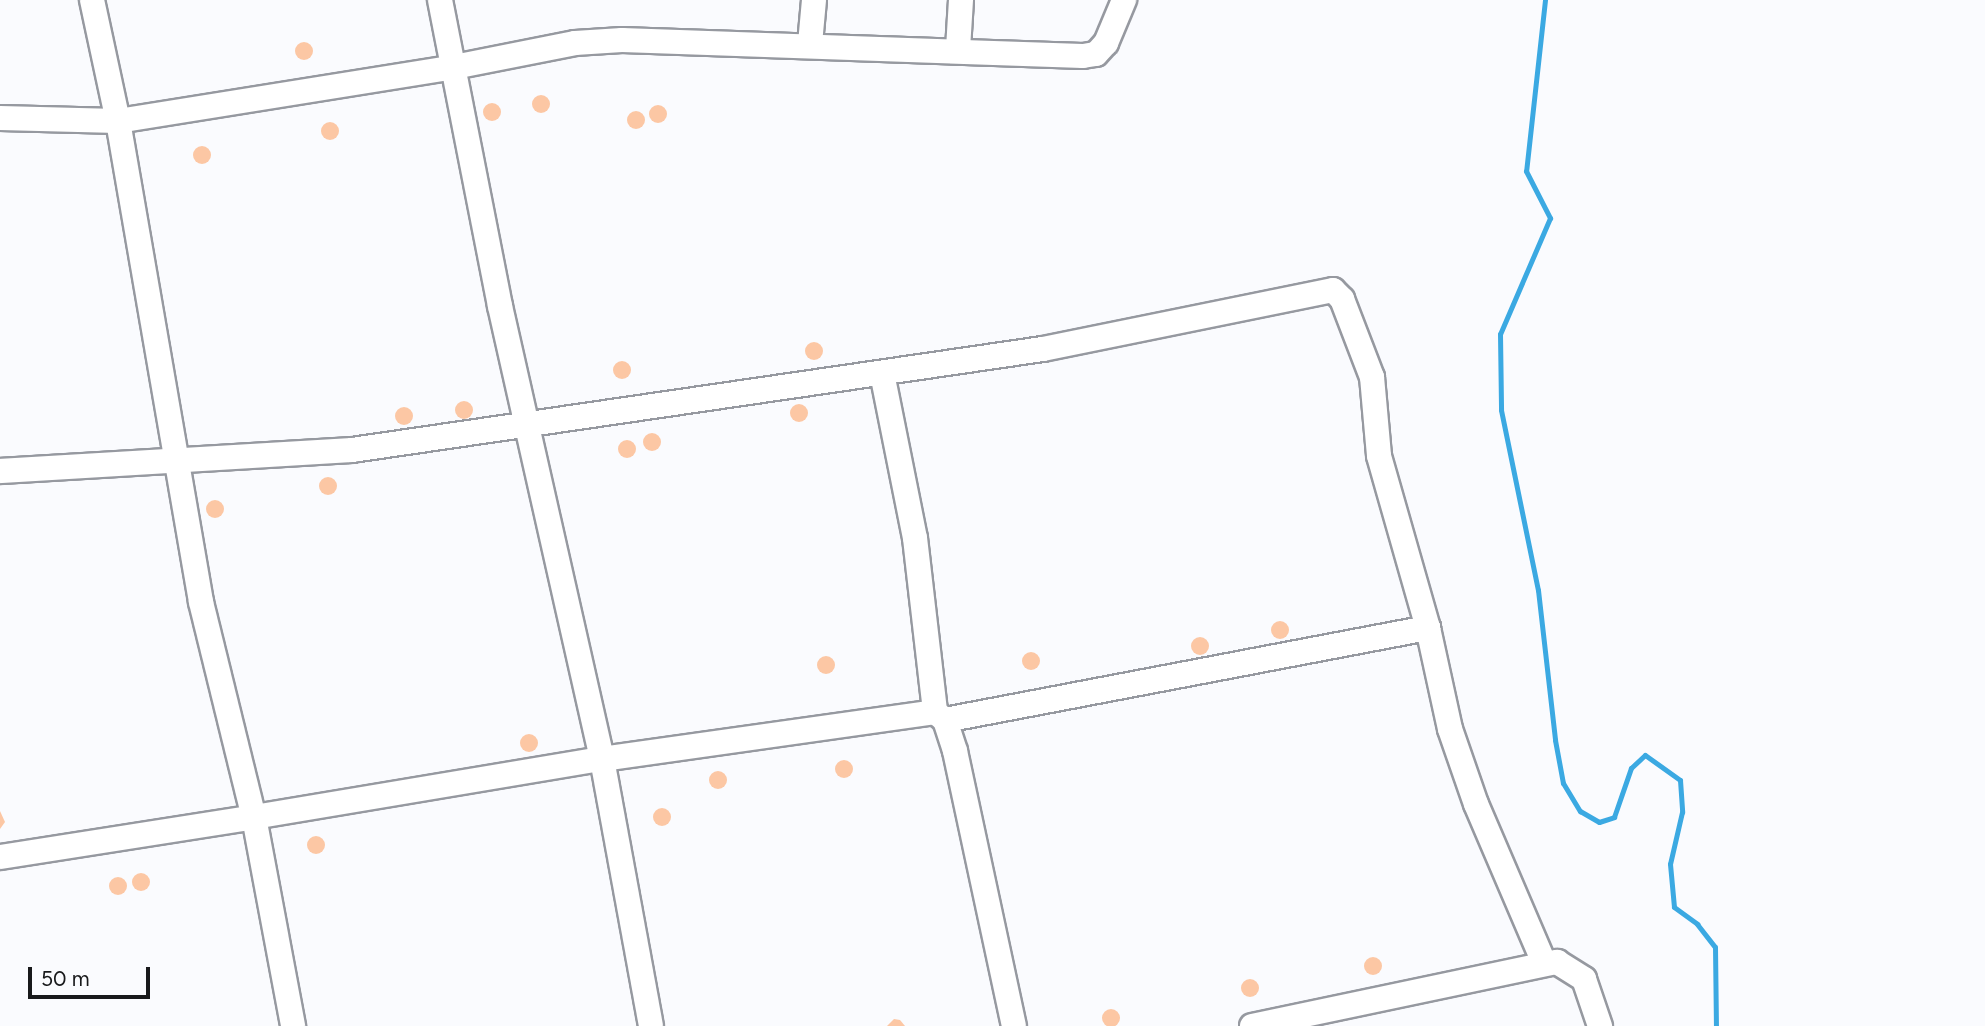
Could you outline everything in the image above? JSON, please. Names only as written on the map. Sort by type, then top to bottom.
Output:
[{"type":"street","points":[[92,0],[118,121],[201,602],[254,817],[293,1026]]},
{"type":"street","points":[[440,0],[526,426],[602,759],[651,1026]]},
{"type":"street","points":[[810,44],[814,0]]},
{"type":"street","points":[[958,49],[961,0]]},
{"type":"street","points":[[0,118],[118,121],[454,67],[575,43],[810,44],[1096,54],[1106,43],[1125,0]]},
{"type":"street","points":[[0,471],[176,463],[352,450],[1043,349],[1333,290],[1342,299],[1372,377],[1379,456],[1428,628],[1451,729],[1472,792],[1544,963]]},
{"type":"street","points":[[882,373],[915,538],[940,716],[1014,1026]]},
{"type":"street","points":[[0,857],[602,759],[940,716],[1428,628]]},
{"type":"street","points":[[1252,1026],[1396,999],[1557,962],[1584,979],[1600,1026]]},
{"type":"building","points":[[300,42],[308,42],[313,51],[311,58],[300,60],[295,55],[295,47]]},
{"type":"building","points":[[537,95],[545,95],[550,104],[548,111],[537,113],[532,108],[532,100]]},
{"type":"building","points":[[488,103],[496,103],[501,112],[499,119],[488,121],[483,116],[483,108]]},
{"type":"building","points":[[654,105],[662,105],[667,114],[665,121],[654,123],[649,118],[649,110]]},
{"type":"building","points":[[632,111],[640,111],[645,120],[643,127],[632,129],[627,124],[627,116]]},
{"type":"building","points":[[326,122],[334,122],[339,131],[337,138],[326,140],[321,135],[321,127]]},
{"type":"building","points":[[198,146],[206,146],[211,155],[209,162],[198,164],[193,159],[193,151]]},
{"type":"building","points":[[810,342],[818,342],[823,351],[821,358],[810,360],[805,355],[805,347]]},
{"type":"building","points":[[618,361],[626,361],[631,370],[629,377],[618,379],[613,374],[613,366]]},
{"type":"building","points":[[460,401],[468,401],[473,410],[471,417],[460,419],[455,414],[455,406]]},
{"type":"building","points":[[795,404],[803,404],[808,413],[806,420],[795,422],[790,417],[790,409]]},
{"type":"building","points":[[400,407],[408,407],[413,416],[411,423],[400,425],[395,420],[395,412]]},
{"type":"building","points":[[648,433],[656,433],[661,442],[659,449],[648,451],[643,446],[643,438]]},
{"type":"building","points":[[623,440],[631,440],[636,449],[634,456],[623,458],[618,453],[618,445]]},
{"type":"building","points":[[324,477],[332,477],[337,486],[335,493],[324,495],[319,490],[319,482]]},
{"type":"building","points":[[211,500],[219,500],[224,509],[222,516],[211,518],[206,513],[206,505]]},
{"type":"building","points":[[1276,621],[1284,621],[1289,630],[1287,637],[1276,639],[1271,634],[1271,626]]},
{"type":"building","points":[[1196,637],[1204,637],[1209,646],[1207,653],[1196,655],[1191,650],[1191,642]]},
{"type":"building","points":[[1027,652],[1035,652],[1040,661],[1038,668],[1027,670],[1022,665],[1022,657]]},
{"type":"building","points":[[822,656],[830,656],[835,665],[833,672],[822,674],[817,669],[817,661]]},
{"type":"building","points":[[525,734],[533,734],[538,743],[536,750],[525,752],[520,747],[520,739]]},
{"type":"building","points":[[840,760],[848,760],[853,769],[851,776],[840,778],[835,773],[835,765]]},
{"type":"building","points":[[714,771],[722,771],[727,780],[725,787],[714,789],[709,784],[709,776]]},
{"type":"building","points":[[658,808],[666,808],[671,817],[669,824],[658,826],[653,821],[653,813]]},
{"type":"building","points":[[0,811],[5,822],[0,829]]},
{"type":"building","points":[[312,836],[320,836],[325,845],[323,852],[312,854],[307,849],[307,841]]},
{"type":"building","points":[[137,873],[145,873],[150,882],[148,889],[137,891],[132,886],[132,878]]},
{"type":"building","points":[[114,877],[122,877],[127,886],[125,893],[114,895],[109,890],[109,882]]},
{"type":"building","points":[[1369,957],[1377,957],[1382,966],[1380,973],[1369,975],[1364,970],[1364,962]]},
{"type":"building","points":[[1246,979],[1254,979],[1259,988],[1257,995],[1246,997],[1241,992],[1241,984]]},
{"type":"building","points":[[1111,1009],[1117,1012],[1120,1018],[1117,1024],[1111,1027],[1105,1024],[1102,1018],[1105,1012]]},
{"type":"building","points":[[894,1019],[900,1020],[905,1026],[887,1026]]},
{"type":"waterway","points":[[1545,0],[1526,171],[1550,218],[1500,334],[1501,410],[1538,590],[1555,740],[1563,783],[1580,811],[1599,822],[1614,817],[1631,768],[1645,755],[1680,780],[1682,812],[1670,864],[1674,907],[1697,924],[1715,947],[1716,1026]]}]
